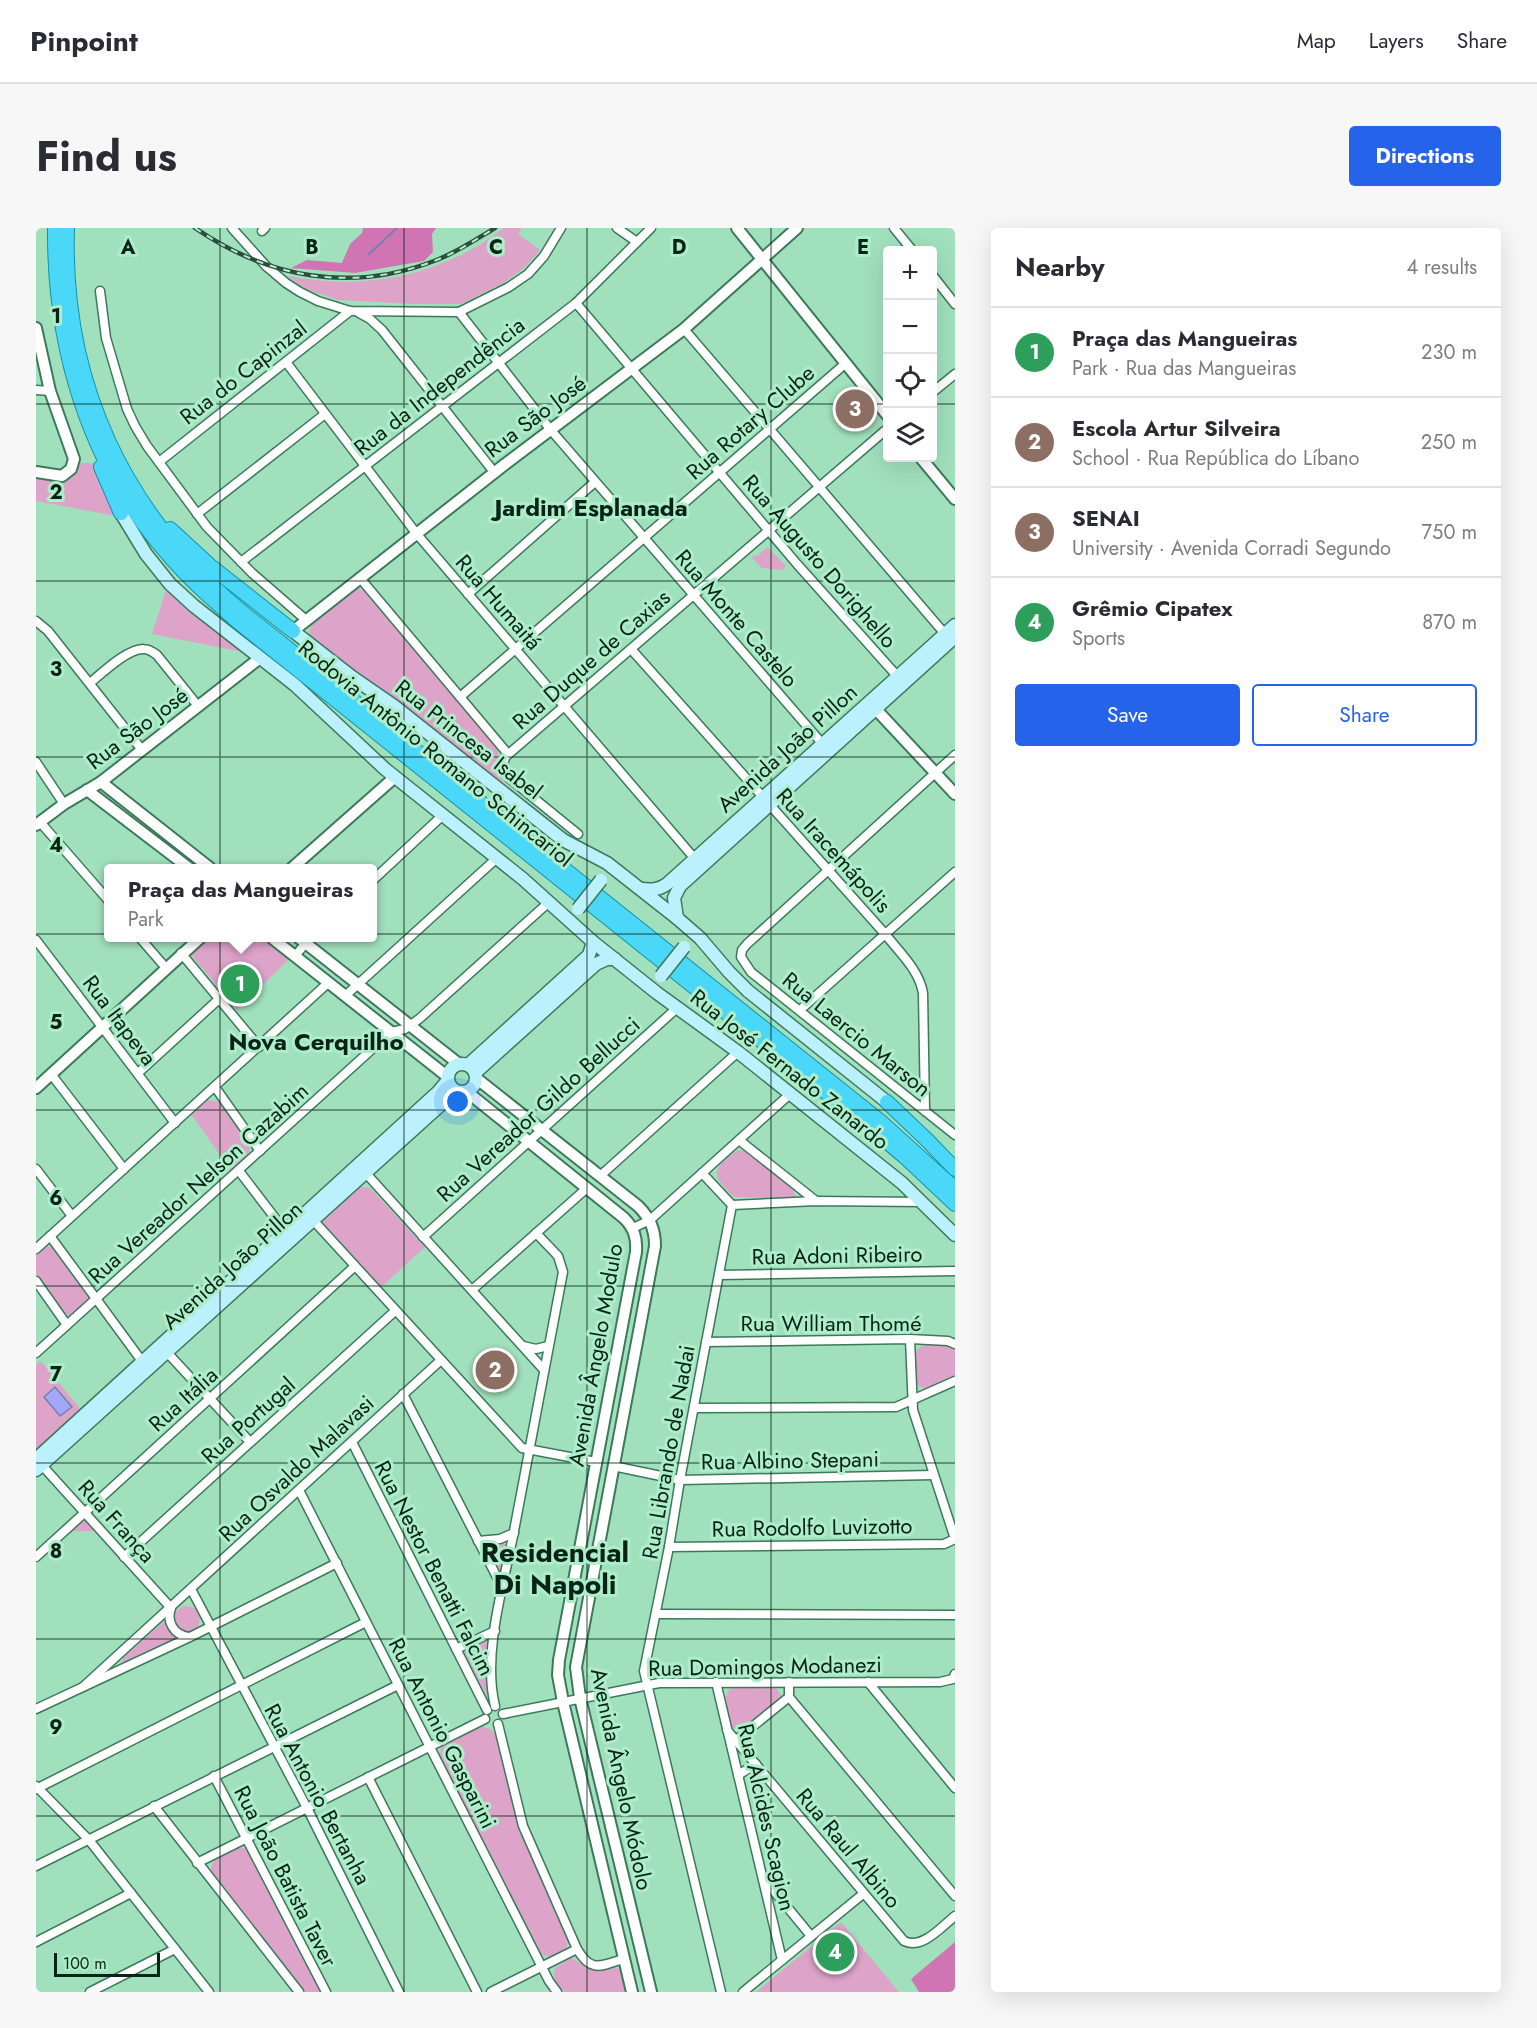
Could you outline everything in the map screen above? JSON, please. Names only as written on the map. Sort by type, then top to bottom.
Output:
[{"type":"highway","name":"Rodovia Antônio Romano Schincariol","points":[[56,228],[56,276],[62,332],[70,366],[92,434],[123,493],[152,535],[183,571],[219,605],[873,1130],[955,1204]]},
{"type":"highway","name":"Rodovia Antônio Romano Schincariol","points":[[66,228],[69,304],[81,367],[104,432],[133,488],[177,549],[225,598],[880,1122],[955,1189]]},
{"type":"highway","points":[[92,434],[103,474],[121,513]]},
{"type":"highway","points":[[133,488],[190,549],[293,631]]},
{"type":"highway","points":[[887,1102],[955,1169]]},
{"type":"main road","points":[[121,513],[146,554],[170,584],[194,606],[306,694],[395,777],[524,879],[593,942],[589,955],[470,1070]]},
{"type":"main road","name":"Avenida João Pillon","points":[[681,920],[674,898],[680,886],[766,802],[950,636],[955,625]]},
{"type":"main road","name":"Rua Princesa Isabel","points":[[293,631],[394,706],[564,840],[606,863],[622,875]]},
{"type":"main road","name":"Avenida João Pillon","points":[[873,706],[898,677],[950,636]]},
{"type":"main road","name":"Avenida João Pillon","points":[[641,889],[662,888],[766,802]]},
{"type":"main road","points":[[576,928],[575,918],[578,909],[602,880],[611,875],[622,875],[681,920],[748,991],[887,1102]]},
{"type":"main road","points":[[643,982],[653,981],[661,976],[684,947],[688,935],[681,920]]},
{"type":"main road","name":"Rua José Fernado Zanardo","points":[[593,942],[677,1008],[738,1052],[902,1183],[924,1202],[955,1235]]},
{"type":"main road","points":[[470,1070],[596,964],[607,959],[615,959]]},
{"type":"main road","name":"Avenida João Pillon","points":[[37,1463],[362,1169],[461,1091],[472,1088],[470,1070],[450,1070],[448,1078],[438,1092],[362,1169],[313,1220],[289,1236]]},
{"type":"main road","points":[[448,1078],[451,1086],[461,1091]]},
{"type":"street","points":[[232,228],[267,266],[292,288],[318,301],[370,319],[382,330],[494,472]]},
{"type":"street","points":[[352,311],[459,312],[509,287],[528,274],[544,256],[559,228]]},
{"type":"street","points":[[617,228],[637,242]]},
{"type":"street","name":"Rua da Independência","points":[[241,562],[576,303],[651,228]]},
{"type":"street","points":[[737,228],[883,410]]},
{"type":"street","points":[[742,228],[748,242]]},
{"type":"street","name":"Rua São José","points":[[293,631],[494,472],[684,329],[797,228]]},
{"type":"street","points":[[894,228],[909,246]]},
{"type":"street","points":[[937,281],[955,304]]},
{"type":"street","points":[[100,291],[106,338],[127,409],[135,426],[197,514],[241,562],[306,620]]},
{"type":"street","name":"Rua Augusto Dorighello","points":[[576,303],[768,530],[898,677]]},
{"type":"street","name":"Rua do Capinzal","points":[[159,462],[352,311]]},
{"type":"street","points":[[382,330],[381,320],[393,311]]},
{"type":"street","name":"Rua Monte Castelo","points":[[459,312],[550,429],[826,748]]},
{"type":"street","points":[[36,328],[50,391],[74,455],[71,469],[62,476],[36,472]]},
{"type":"street","points":[[684,329],[950,636]]},
{"type":"street","name":"Rua Humaitá","points":[[286,362],[416,533],[695,859]]},
{"type":"street","name":"Rua Rotary Clube","points":[[460,697],[846,363]]},
{"type":"street","points":[[937,389],[955,374]]},
{"type":"street","points":[[36,390],[50,391]]},
{"type":"street","points":[[197,514],[325,414]]},
{"type":"street","name":"Rua Duque de Caxias","points":[[508,754],[883,432]]},
{"type":"street","points":[[924,462],[955,499]]},
{"type":"street","points":[[468,594],[596,482]]},
{"type":"street","points":[[360,578],[508,754]]},
{"type":"street","points":[[36,621],[48,631],[142,750]]},
{"type":"street","points":[[90,683],[130,652],[141,648],[157,655],[198,706]]},
{"type":"street","name":"Rua Iracemápolis","points":[[631,649],[886,935],[917,974],[923,993],[924,1111]]},
{"type":"street","name":"Rua São José","points":[[38,823],[105,779],[260,658]]},
{"type":"street","points":[[873,706],[955,794]]},
{"type":"street","name":"Rua Princesa Isabel","points":[[508,754],[503,764],[505,774],[578,834]]},
{"type":"street","points":[[828,871],[955,755]]},
{"type":"street","points":[[36,762],[64,804]]},
{"type":"street","points":[[297,864],[395,777]]},
{"type":"street","points":[[105,779],[118,795],[205,864]]},
{"type":"street","points":[[87,790],[184,864]]},
{"type":"street","points":[[377,876],[443,815]]},
{"type":"street","points":[[38,823],[104,896]]},
{"type":"street","points":[[345,996],[497,858]]},
{"type":"street","name":"Rua Laercio Marson","points":[[828,871],[747,944],[742,950],[741,957],[751,972],[955,1136]]},
{"type":"street","points":[[800,1011],[955,872]]},
{"type":"street","name":"Rua Vereador Nelson Cazabim","points":[[36,1353],[391,1032],[411,1026],[548,903]]},
{"type":"street","name":"Rua Itapeva","points":[[36,940],[175,1123]]},
{"type":"street","points":[[143,942],[166,968]]},
{"type":"street","points":[[36,1088],[195,942]]},
{"type":"street","points":[[277,942],[448,1078]]},
{"type":"street","points":[[296,956],[303,942]]},
{"type":"street","points":[[309,942],[358,984],[470,1070],[638,1206],[650,1220]]},
{"type":"street","points":[[181,953],[258,1047]]},
{"type":"street","points":[[36,1249],[328,983]]},
{"type":"street","points":[[138,1073],[219,999]]},
{"type":"street","name":"Rua Vereador Gildo Bellucci","points":[[423,1237],[677,1008]]},
{"type":"street","points":[[600,1176],[738,1052]]},
{"type":"street","points":[[51,1074],[124,1169]]},
{"type":"street","points":[[215,1087],[260,1151]]},
{"type":"street","name":"Avenida Ângelo Modulo","points":[[461,1091],[624,1218],[633,1228],[636,1239],[636,1252],[559,1660],[558,1675],[562,1702]]},
{"type":"street","points":[[633,1228],[650,1220],[790,1094]]},
{"type":"street","points":[[739,1140],[816,1201]]},
{"type":"street","points":[[36,1169],[72,1216]]},
{"type":"street","points":[[362,1169],[544,1370]]},
{"type":"street","points":[[239,1171],[289,1236]]},
{"type":"street","points":[[702,1173],[732,1205],[816,1201],[924,1202]]},
{"type":"street","points":[[472,1290],[586,1188]]},
{"type":"street","name":"Rua Librando de Nadai","points":[[721,1992],[644,1671],[732,1205]]},
{"type":"street","points":[[313,1220],[522,1448],[596,1462]]},
{"type":"street","name":"Avenida Ângelo Modulo","points":[[613,1466],[655,1246],[654,1230],[650,1220]]},
{"type":"street","points":[[503,1714],[498,1724],[492,1725],[489,1712],[490,1670],[495,1631],[501,1587],[514,1533],[562,1272],[558,1256],[536,1233]]},
{"type":"street","points":[[50,1236],[146,1366]]},
{"type":"street","name":"Rua Itália","points":[[36,1557],[354,1267]]},
{"type":"street","name":"Rua Adoni Ribeiro","points":[[719,1275],[955,1271]]},
{"type":"street","points":[[36,1281],[68,1325]]},
{"type":"street","name":"Rua Portugal","points":[[124,1557],[395,1311]]},
{"type":"street","points":[[910,1339],[913,1410],[955,1539]]},
{"type":"street","name":"Rua William Thomé","points":[[706,1342],[910,1339],[948,1341],[955,1344]]},
{"type":"street","points":[[522,1346],[536,1349],[548,1346]]},
{"type":"street","points":[[164,1349],[250,1442]]},
{"type":"street","name":"Rua Osvaldo Malavasi","points":[[84,1686],[441,1360]]},
{"type":"street","points":[[694,1408],[896,1407],[955,1381]]},
{"type":"street","points":[[403,1394],[501,1587]]},
{"type":"street","points":[[601,1437],[618,1440]]},
{"type":"street","name":"Rua Nestor Benatti Falcim","points":[[352,1442],[489,1712],[500,1708],[503,1714]]},
{"type":"street","name":"Rua França","points":[[37,1463],[124,1557],[174,1605]]},
{"type":"street","name":"Rua Albino Stepani","points":[[613,1466],[680,1480],[933,1475]]},
{"type":"street","name":"Avenida Ângelo Módolo","points":[[613,1466],[576,1667],[580,1698],[651,1992]]},
{"type":"street","points":[[592,1485],[609,1488]]},
{"type":"street","name":"Rua Antonio Gasparini","points":[[300,1490],[549,1981],[557,1992]]},
{"type":"street","points":[[478,1541],[493,1540],[514,1533]]},
{"type":"street","name":"Rua Rodolfo Luvizotto","points":[[669,1547],[944,1544],[955,1539]]},
{"type":"street","points":[[36,1709],[193,1635],[337,1563]]},
{"type":"street","name":"Rua Antonio Bertanha","points":[[191,1589],[307,1808],[399,1992]]},
{"type":"street","points":[[189,1602],[202,1611],[203,1625],[193,1635],[178,1634],[171,1625],[169,1613],[174,1605],[189,1602]]},
{"type":"street","points":[[656,1614],[955,1615]]},
{"type":"street","points":[[209,1992],[89,1840],[37,1787],[366,1622]]},
{"type":"street","points":[[456,1649],[495,1631]]},
{"type":"street","name":"Rua Domingos Modanezi","points":[[503,1714],[659,1683],[940,1682],[954,1678]]},
{"type":"street","name":"Rua Alcides Scagion","points":[[716,1682],[782,1960]]},
{"type":"street","points":[[789,1682],[789,1697],[955,1896]]},
{"type":"street","points":[[868,1682],[955,1788]]},
{"type":"street","points":[[36,1866],[398,1685]]},
{"type":"street","points":[[736,1740],[789,1697]]},
{"type":"street","name":"Avenida Ângelo Módolo","points":[[562,1702],[632,1992]]},
{"type":"street","points":[[197,1863],[430,1746],[489,1712]]},
{"type":"street","points":[[498,1724],[523,1826],[577,1949],[586,1963],[593,1966],[601,1966],[623,1959]]},
{"type":"street","name":"Rua Raul Albino","points":[[728,1730],[904,1941],[911,1945],[922,1942],[955,1916]]},
{"type":"street","points":[[738,1775],[756,1764]]},
{"type":"street","name":"Rua João Batista Taver","points":[[214,1776],[326,1992]]},
{"type":"street","points":[[368,1777],[477,1992]]},
{"type":"street","points":[[154,1806],[299,1992]]},
{"type":"street","points":[[762,1877],[811,1936]]},
{"type":"street","points":[[36,1942],[131,1893]]},
{"type":"street","points":[[743,1992],[863,1894]]},
{"type":"street","points":[[90,1992],[175,1949]]},
{"type":"street","points":[[491,1992],[577,1949]]},
{"type":"shaded area","points":[[363,228],[436,228],[432,234],[433,252],[424,261],[355,273],[291,268],[307,260],[342,263],[350,244],[362,233]]},
{"type":"shaded area","points":[[504,228],[522,228],[518,234],[540,250],[524,268],[505,282],[461,304],[338,300],[306,289],[288,276],[338,282],[388,278],[412,273],[459,256]]},
{"type":"shaded area","points":[[79,463],[96,463],[116,516],[36,501],[36,478],[62,480],[68,478]]},
{"type":"shaded area","points":[[767,547],[786,566],[782,570],[762,568],[751,557],[759,555]]},
{"type":"shaded area","points":[[167,587],[191,609],[243,652],[152,634]]},
{"type":"shaded area","points":[[353,589],[363,590],[498,749],[499,774],[504,783],[574,840],[312,640],[309,633],[312,623]]},
{"type":"shaded area","points":[[201,942],[269,942],[290,958],[237,1010],[192,956],[193,949]]},
{"type":"shaded area","points":[[208,1100],[220,1102],[250,1147],[248,1157],[232,1172],[191,1114]]},
{"type":"shaded area","points":[[738,1150],[749,1152],[794,1189],[795,1196],[793,1198],[734,1197],[721,1183],[717,1172],[723,1163]]},
{"type":"shaded area","points":[[370,1188],[425,1247],[380,1288],[321,1223],[355,1189]]},
{"type":"shaded area","points":[[46,1246],[56,1249],[89,1297],[69,1315],[65,1313],[36,1273],[36,1255]]},
{"type":"shaded area","points":[[926,1344],[945,1344],[955,1349],[955,1377],[927,1389],[917,1383],[914,1367],[917,1351]]},
{"type":"shaded area","points":[[41,1361],[82,1411],[36,1452],[36,1365]]},
{"type":"shaded area","points":[[80,1521],[86,1521],[95,1531],[69,1531]]},
{"type":"shaded area","points":[[501,1542],[506,1545],[506,1548],[501,1574],[488,1550],[493,1544]]},
{"type":"shaded area","points":[[187,1606],[196,1610],[200,1619],[196,1628],[187,1632],[178,1628],[174,1619],[178,1610]]},
{"type":"shaded area","points":[[165,1621],[177,1638],[122,1663],[123,1658]]},
{"type":"shaded area","points":[[484,1641],[489,1644],[486,1670],[487,1696],[463,1652]]},
{"type":"shaded area","points":[[773,1688],[777,1689],[781,1695],[780,1699],[745,1728],[737,1730],[731,1726],[725,1698],[730,1689]]},
{"type":"shaded area","points":[[482,1727],[491,1729],[496,1735],[520,1832],[568,1941],[566,1949],[550,1957],[541,1954],[538,1949],[440,1756],[441,1747],[445,1743]]},
{"type":"shaded area","points":[[236,1848],[245,1848],[252,1855],[321,1992],[304,1992],[211,1873],[215,1860]]},
{"type":"shaded area","points":[[841,1922],[899,1992],[756,1992]]},
{"type":"shaded area","points":[[955,1942],[955,1992],[919,1992],[911,1979]]},
{"type":"shaded area","points":[[571,1958],[593,1970],[617,1968],[622,1972],[628,1992],[564,1992],[557,1983],[554,1972],[555,1968]]},
{"type":"water","points":[[55,1387],[72,1407],[60,1416],[44,1397]]},
{"type":"waterway","points":[[369,254],[397,228]]},
{"type":"railway","points":[[195,228],[251,259],[281,269],[341,278],[403,271],[434,261],[495,228]]},
{"type":"place","name":"SENAI","points":[[855,409]]},
{"type":"place","name":"Praça das Mangueiras","points":[[240,984]]},
{"type":"place","name":"Escola Artur Silveira","points":[[495,1370]]},
{"type":"place","name":"Grêmio Cipatex","points":[[835,1952]]},
{"type":"district","name":"Jardim Esplanada","points":[[591,508]]},
{"type":"district","name":"Nova Cerquilho","points":[[316,1042]]},
{"type":"district","name":"Residencial Di Napoli","points":[[555,1568]]}]
